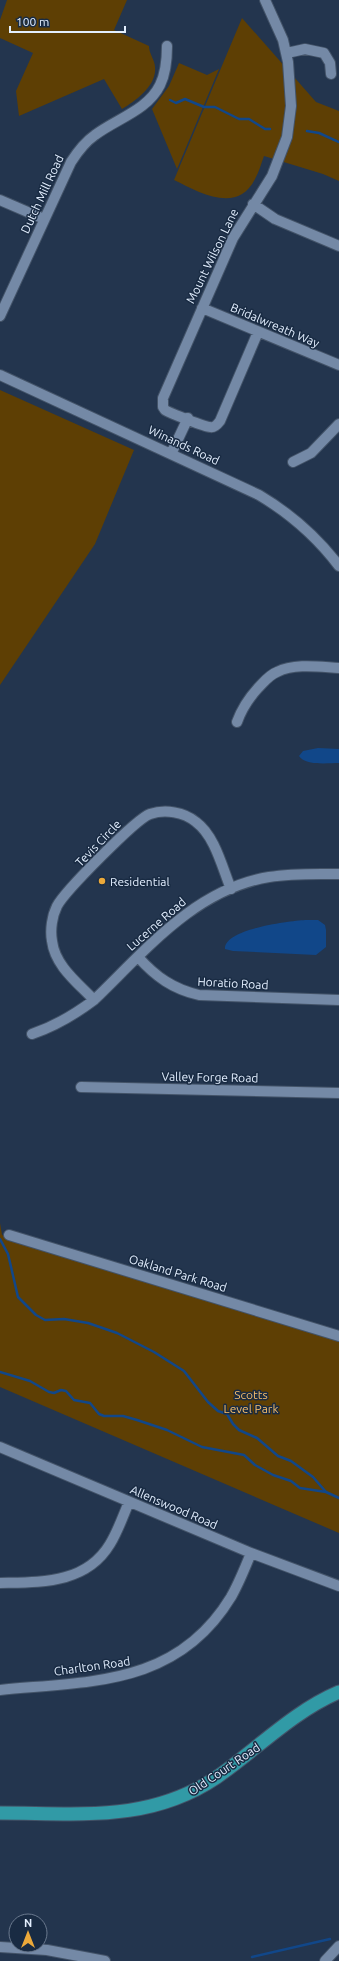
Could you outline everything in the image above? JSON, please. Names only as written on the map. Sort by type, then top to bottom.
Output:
[{"type":"main road","name":"Old Court Road","points":[[0,1813],[119,1812],[146,1808],[174,1800],[205,1785],[312,1706],[339,1692]]},
{"type":"street","name":"Mount Wilson Lane","points":[[188,418],[168,412],[163,407],[162,403],[233,238],[272,176],[287,137],[291,88],[287,53],[276,23],[265,0]]},
{"type":"street","name":"Dutch Mill Road","points":[[0,316],[71,162],[78,151],[96,134],[135,110],[154,95],[160,86],[166,70],[168,46]]},
{"type":"street","points":[[287,53],[306,49],[324,53],[330,63],[331,74]]},
{"type":"street","points":[[0,200],[44,219]]},
{"type":"street","points":[[253,204],[275,219],[339,246]]},
{"type":"street","name":"Bridalwreath Way","points":[[202,308],[339,365]]},
{"type":"street","points":[[171,454],[188,418],[209,428],[214,427],[220,421],[258,332]]},
{"type":"street","name":"Winands Road","points":[[0,375],[247,489],[274,504],[306,528],[339,566]]},
{"type":"street","points":[[293,462],[311,453],[339,424]]},
{"type":"street","points":[[237,722],[244,705],[250,697],[270,676],[277,672],[286,668],[298,667],[339,668]]},
{"type":"street","name":"Tevis Circle","points":[[94,1000],[63,967],[57,958],[52,943],[51,934],[54,914],[64,896],[136,822],[151,814],[171,812],[190,817],[198,823],[210,838],[231,888]]},
{"type":"street","name":"Lucerne Road","points":[[32,1034],[62,1022],[94,1000],[180,918],[212,897],[251,881],[282,875],[339,874]]},
{"type":"street","name":"Horatio Road","points":[[138,957],[161,980],[186,992],[199,995],[339,1000]]},
{"type":"street","name":"Valley Forge Road","points":[[81,1087],[339,1093]]},
{"type":"street","name":"Oakland Park Road","points":[[9,1235],[339,1336]]},
{"type":"street","name":"Allenswood Road","points":[[0,1447],[251,1554],[339,1586]]},
{"type":"street","points":[[0,1583],[49,1581],[75,1575],[86,1569],[96,1562],[111,1543],[129,1502]]},
{"type":"street","name":"Charlton Road","points":[[0,1690],[115,1678],[152,1668],[167,1660],[193,1642],[210,1626],[231,1597],[251,1554]]},
{"type":"street","points":[[325,1961],[339,1946]]},
{"type":"street","points":[[0,1947],[47,1950],[105,1961]]},
{"type":"green space","points":[[7,0],[127,0],[114,30],[149,46],[155,64],[155,74],[149,87],[133,102],[122,109],[104,79],[19,116],[16,91],[33,53],[0,38],[0,20]]},
{"type":"green space","points":[[242,18],[316,102],[339,111],[339,181],[323,174],[264,156],[255,179],[247,190],[238,196],[217,198],[174,180]]},
{"type":"green space","points":[[179,63],[207,75],[219,69],[177,169],[152,109],[169,86]]},
{"type":"green space","points":[[0,390],[134,450],[95,544],[0,685]]},
{"type":"green space","name":"Scotts Level Park","points":[[0,1223],[2,1235],[339,1338],[339,1533],[0,1387]]},
{"type":"water","points":[[318,748],[339,749],[339,763],[311,763],[299,756],[303,751]]},
{"type":"water","points":[[318,920],[325,925],[326,947],[316,955],[233,951],[225,949],[227,942],[246,931],[272,924]]},
{"type":"waterway","points":[[170,100],[176,103],[185,99],[204,107],[215,107],[239,119],[249,119],[265,129],[270,129]]},
{"type":"waterway","points":[[307,131],[319,133],[339,142]]},
{"type":"waterway","points":[[0,1239],[8,1254],[18,1297],[36,1315],[45,1320],[64,1319],[88,1323],[117,1333],[154,1352],[184,1371],[208,1402],[218,1411],[227,1414],[239,1430],[257,1438],[278,1456],[291,1461],[313,1477],[326,1492]]},
{"type":"waterway","points":[[0,1372],[30,1381],[49,1392],[54,1393],[61,1390],[66,1391],[74,1400],[90,1403],[99,1414],[104,1416],[123,1416],[167,1430],[202,1447],[244,1455],[255,1465],[273,1475],[291,1481],[300,1488],[326,1492],[339,1498]]},
{"type":"waterway","points":[[252,1957],[330,1939]]},
{"type":"place","name":"Residential","points":[[102,881]]}]
